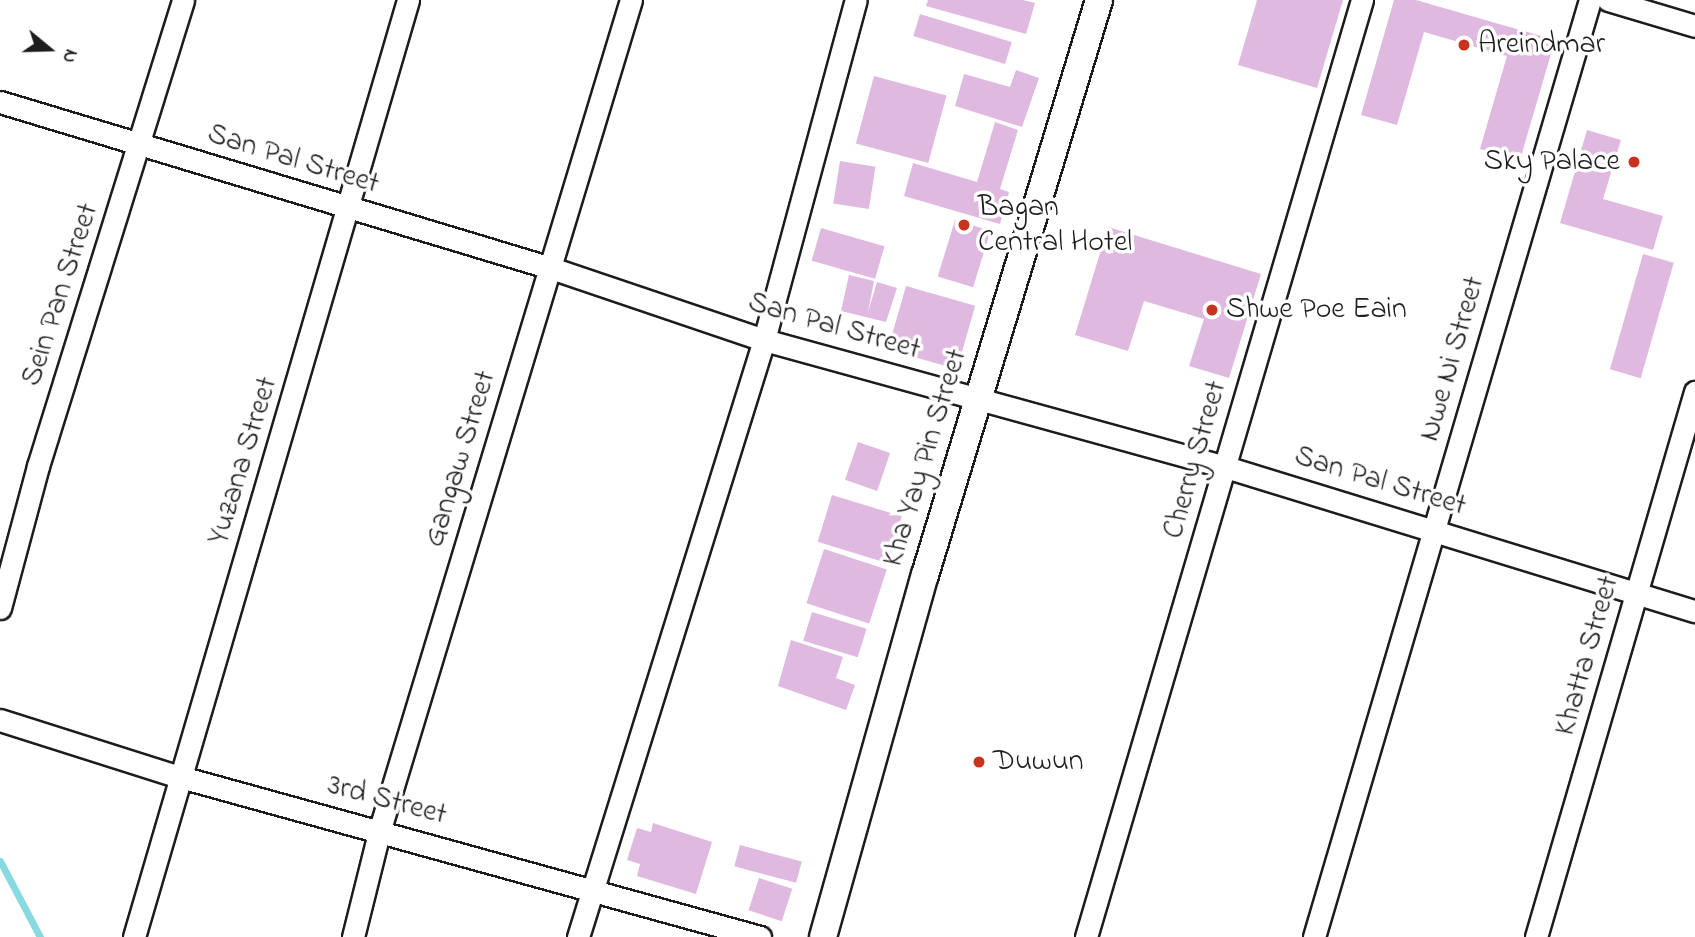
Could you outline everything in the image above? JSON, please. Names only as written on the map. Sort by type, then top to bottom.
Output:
[{"type":"street","name":"Sein Pan Street","points":[[0,608],[38,466],[141,144],[183,0]]},
{"type":"street","name":"Yuzana Street","points":[[134,937],[177,776],[266,495],[408,0]]},
{"type":"street","name":"Gangaw Street","points":[[352,937],[380,829],[631,0]]},
{"type":"street","points":[[578,937],[595,890],[764,340],[856,0]]},
{"type":"street","name":"Kha Yay Pin Street","points":[[823,937],[979,397],[1099,0]]},
{"type":"street","name":"Cherry Street","points":[[1086,937],[1362,0]]},
{"type":"street","name":"Nwe Ni Street","points":[[1314,937],[1590,0]]},
{"type":"street","points":[[1608,0],[1695,26]]},
{"type":"street","name":"San Pal Street","points":[[0,102],[551,268],[764,340],[1226,467],[1695,611]]},
{"type":"street","name":"Khatta Street","points":[[1536,937],[1695,392]]},
{"type":"street","name":"3rd Street","points":[[0,720],[177,776],[380,829],[760,937]]},
{"type":"building","points":[[928,0],[1023,0],[1035,3],[1026,34],[926,6]]},
{"type":"building","points":[[1257,0],[1343,0],[1317,88],[1238,65]]},
{"type":"building","points":[[1394,0],[1416,0],[1555,40],[1520,160],[1480,149],[1507,56],[1424,32],[1397,125],[1361,115]]},
{"type":"building","points":[[920,14],[1012,42],[1005,64],[913,36]]},
{"type":"building","points":[[1016,70],[1039,78],[1022,127],[955,106],[964,74],[1010,87]]},
{"type":"building","points":[[874,76],[946,95],[928,163],[856,144]]},
{"type":"building","points":[[995,122],[1018,130],[1000,189],[1009,192],[1000,224],[904,196],[913,163],[977,182]]},
{"type":"building","points":[[1587,130],[1621,140],[1603,199],[1663,216],[1653,250],[1560,223]]},
{"type":"building","points":[[840,161],[876,167],[869,209],[833,203]]},
{"type":"building","points":[[955,220],[990,231],[973,287],[938,276]]},
{"type":"building","name":"Shwe Poe Eain","points":[[1108,227],[1261,274],[1229,378],[1189,366],[1204,319],[1144,301],[1128,351],[1075,335]]},
{"type":"building","points":[[821,228],[884,246],[875,279],[812,261]]},
{"type":"building","points":[[1643,254],[1674,263],[1641,378],[1610,369]]},
{"type":"building","points":[[849,275],[874,281],[868,312],[877,282],[897,288],[886,322],[841,311]]},
{"type":"building","points":[[906,286],[975,306],[957,369],[888,349]]},
{"type":"building","points":[[858,442],[890,453],[877,491],[845,480]]},
{"type":"building","points":[[832,495],[902,516],[887,563],[818,542]]},
{"type":"building","points":[[824,549],[887,569],[869,624],[806,603]]},
{"type":"building","points":[[812,612],[867,629],[858,657],[803,641]]},
{"type":"building","points":[[791,640],[843,657],[836,678],[855,685],[846,710],[778,686]]},
{"type":"building","points":[[653,823],[712,842],[696,894],[637,876],[640,864],[627,860],[637,828],[651,832]]},
{"type":"building","points":[[740,845],[802,862],[796,883],[734,866]]},
{"type":"building","points":[[759,878],[792,889],[782,921],[748,910]]},
{"type":"waterway","points":[[0,861],[40,937]]},
{"type":"place","name":"Areindmar","points":[[1464,45]]},
{"type":"place","name":"Sky Palace","points":[[1634,162]]},
{"type":"place","name":"Bagan Central Hotel","points":[[964,225]]},
{"type":"place","name":"Shwe Poe Eain","points":[[1212,310]]},
{"type":"place","name":"Duwun","points":[[979,762]]}]
